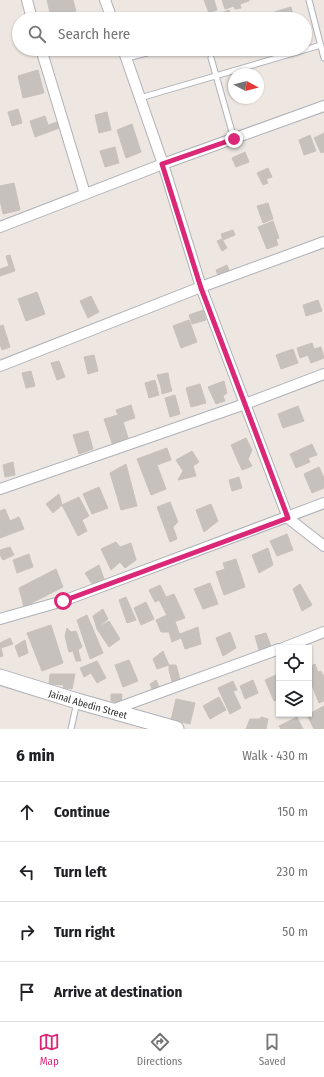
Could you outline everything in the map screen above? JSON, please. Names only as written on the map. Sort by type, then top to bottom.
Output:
[{"type":"street","points":[[27,0],[30,12]]},
{"type":"street","points":[[105,0],[109,12]]},
{"type":"street","points":[[44,56],[85,194]]},
{"type":"street","points":[[126,56],[201,288],[288,518],[324,546]]},
{"type":"street","points":[[0,227],[162,164],[324,106]]},
{"type":"street","points":[[0,366],[324,242]]},
{"type":"street","points":[[0,489],[245,404],[324,374]]},
{"type":"street","points":[[0,619],[63,601],[288,518],[324,503]]},
{"type":"street","points":[[291,645],[324,632]]},
{"type":"street","points":[[112,710],[276,650]]},
{"type":"street","name":"Jainal Abedin Street","points":[[0,677],[176,729]]},
{"type":"lane","points":[[309,0],[324,58]]},
{"type":"lane","points":[[312,48],[321,45]]},
{"type":"lane","points":[[140,98],[284,56]]},
{"type":"lane","points":[[211,58],[234,139]]},
{"type":"lane","points":[[71,729],[77,701]]},
{"type":"building","points":[[47,0],[73,0],[76,11],[72,12],[50,12]]},
{"type":"building","points":[[204,0],[214,0],[217,10],[209,12]]},
{"type":"building","points":[[222,0],[249,1],[240,4],[241,8],[235,9],[234,6],[225,9]]},
{"type":"building","points":[[291,7],[292,12],[274,12]]},
{"type":"building","points":[[38,70],[44,93],[23,98],[18,76]]},
{"type":"building","points":[[18,109],[22,123],[12,126],[8,112]]},
{"type":"building","points":[[107,112],[111,130],[99,133],[95,115]]},
{"type":"building","points":[[45,116],[48,125],[60,121],[62,127],[35,137],[30,121]]},
{"type":"building","points":[[132,124],[141,152],[126,158],[117,130]]},
{"type":"building","points":[[324,133],[324,152],[321,153],[314,138]]},
{"type":"building","points":[[310,135],[316,151],[304,155],[299,140]]},
{"type":"building","points":[[115,147],[119,163],[105,167],[100,151]]},
{"type":"building","points":[[245,152],[249,162],[236,167],[232,158]]},
{"type":"building","points":[[268,168],[272,177],[266,179],[268,183],[263,185],[257,173]]},
{"type":"building","points":[[14,183],[20,210],[3,214],[0,200],[0,186]]},
{"type":"building","points":[[268,203],[273,219],[263,223],[257,206]]},
{"type":"building","points":[[273,221],[279,238],[276,239],[278,245],[267,249],[258,227]]},
{"type":"building","points":[[233,230],[235,235],[223,240],[221,234]]},
{"type":"building","points":[[222,239],[227,248],[222,251],[217,241]]},
{"type":"building","points":[[10,255],[15,271],[0,276],[0,269],[9,266],[6,256]]},
{"type":"building","points":[[227,265],[230,273],[219,278],[216,270]]},
{"type":"building","points":[[37,292],[45,314],[26,321],[18,299]]},
{"type":"building","points":[[91,296],[99,312],[88,318],[80,301]]},
{"type":"building","points":[[318,300],[322,311],[306,316],[303,305]]},
{"type":"building","points":[[203,310],[206,320],[192,324],[189,315]]},
{"type":"building","points":[[189,320],[197,342],[181,348],[173,326]]},
{"type":"building","points":[[3,325],[10,347],[2,350],[0,344],[0,326]]},
{"type":"building","points":[[312,343],[314,349],[321,347],[324,358],[311,363],[308,355],[300,358],[297,348]]},
{"type":"building","points":[[293,349],[298,363],[281,369],[276,355]]},
{"type":"building","points":[[94,355],[98,371],[88,374],[84,357]]},
{"type":"building","points":[[59,361],[65,377],[57,380],[51,363]]},
{"type":"building","points":[[31,371],[35,386],[26,388],[22,373]]},
{"type":"building","points":[[168,373],[170,384],[161,387],[157,375]]},
{"type":"building","points":[[155,380],[159,395],[149,398],[145,383]]},
{"type":"building","points":[[224,381],[227,393],[223,396],[225,401],[216,404],[208,387]]},
{"type":"building","points":[[170,384],[172,391],[162,394],[161,387]]},
{"type":"building","points":[[200,384],[206,403],[191,407],[186,388]]},
{"type":"building","points":[[175,395],[180,414],[170,417],[165,398]]},
{"type":"building","points":[[131,405],[135,418],[123,422],[129,441],[113,446],[104,419],[118,415],[116,410]]},
{"type":"building","points":[[298,406],[304,421],[283,428],[278,414]]},
{"type":"building","points":[[88,431],[93,449],[79,454],[73,435]]},
{"type":"building","points":[[246,438],[252,450],[248,459],[252,466],[242,470],[231,445]]},
{"type":"building","points":[[312,444],[317,455],[308,458],[310,462],[296,468],[290,454]]},
{"type":"building","points":[[167,448],[171,460],[157,465],[166,489],[151,495],[137,459]]},
{"type":"building","points":[[192,451],[199,462],[193,466],[196,476],[178,480],[183,471],[176,460]]},
{"type":"building","points":[[13,462],[15,475],[5,477],[3,465]]},
{"type":"building","points":[[126,464],[137,506],[121,510],[110,473]]},
{"type":"building","points":[[319,467],[324,478],[324,488],[312,493],[304,474]]},
{"type":"building","points":[[239,477],[242,488],[232,491],[229,480]]},
{"type":"building","points":[[99,487],[108,508],[92,514],[83,494]]},
{"type":"building","points":[[59,494],[62,505],[53,513],[46,504]]},
{"type":"building","points":[[79,497],[89,516],[82,520],[87,531],[78,536],[62,505]]},
{"type":"building","points":[[170,502],[178,522],[173,527],[177,539],[170,542],[157,507]]},
{"type":"building","points":[[211,504],[218,521],[204,532],[196,510]]},
{"type":"building","points":[[5,509],[10,521],[19,517],[24,529],[0,538],[0,511]]},
{"type":"building","points":[[287,534],[293,550],[277,556],[270,541]]},
{"type":"building","points":[[116,542],[120,547],[131,543],[136,560],[125,568],[120,562],[111,570],[101,549]]},
{"type":"building","points":[[10,547],[14,555],[3,560],[0,555],[0,550]]},
{"type":"building","points":[[268,548],[273,565],[259,573],[252,555]]},
{"type":"building","points":[[29,554],[33,567],[17,573],[13,560]]},
{"type":"building","points":[[236,559],[245,587],[224,595],[216,572],[225,569],[223,563]]},
{"type":"building","points":[[99,565],[104,579],[92,584],[85,573]]},
{"type":"building","points":[[56,569],[63,587],[24,607],[19,588]]},
{"type":"building","points":[[210,583],[218,604],[203,609],[194,589]]},
{"type":"building","points":[[300,584],[312,605],[302,611],[293,589]]},
{"type":"building","points":[[160,585],[166,597],[155,602],[149,590]]},
{"type":"building","points":[[174,594],[185,618],[171,623],[159,600]]},
{"type":"building","points":[[126,597],[136,620],[127,623],[119,600]]},
{"type":"building","points":[[146,602],[154,619],[141,625],[134,608]]},
{"type":"building","points":[[103,609],[108,619],[97,629],[93,616]]},
{"type":"building","points":[[87,615],[103,653],[90,659],[77,620]]},
{"type":"building","points":[[167,615],[175,622],[181,638],[172,642],[169,632],[161,632],[156,620]]},
{"type":"building","points":[[109,621],[120,639],[109,647],[97,629]]},
{"type":"building","points":[[51,625],[63,663],[42,671],[27,633]]},
{"type":"building","points":[[198,627],[201,644],[185,649],[180,634]]},
{"type":"building","points":[[67,628],[71,632],[76,631],[82,647],[78,650],[81,661],[76,661],[73,651],[69,652],[65,636]]},
{"type":"building","points":[[230,632],[236,648],[223,656],[216,638]]},
{"type":"building","points":[[266,633],[272,649],[260,654],[255,636]]},
{"type":"building","points":[[10,638],[13,644],[1,648],[3,656],[0,657],[0,643]]},
{"type":"building","points":[[25,640],[28,653],[19,657],[15,646]]},
{"type":"building","points":[[163,651],[169,665],[157,669],[153,659]]},
{"type":"building","points":[[129,660],[138,681],[123,687],[115,665]]},
{"type":"building","points":[[97,661],[106,678],[97,683],[91,673],[84,677],[80,668]]},
{"type":"building","points":[[315,664],[318,672],[321,671],[324,677],[324,701],[319,703],[312,686],[312,666]]},
{"type":"building","points":[[169,665],[176,665],[181,683],[173,685]]},
{"type":"building","points":[[50,674],[75,674],[72,689],[63,688],[64,685],[49,684]]},
{"type":"building","points":[[276,675],[276,700],[274,701],[265,680]]},
{"type":"building","points":[[156,680],[161,691],[154,694],[150,684]]},
{"type":"building","points":[[253,680],[258,693],[245,699],[240,686]]},
{"type":"building","points":[[233,681],[237,690],[233,691],[241,708],[230,714],[218,688]]},
{"type":"building","points":[[111,694],[122,694],[121,703],[111,701]]},
{"type":"building","points":[[219,697],[226,710],[210,719],[203,706]]},
{"type":"building","points":[[176,699],[195,703],[190,724],[171,720]]},
{"type":"building","points":[[324,706],[324,729],[314,729],[308,717],[312,717],[312,712]]},
{"type":"building","points":[[261,717],[268,719],[266,729],[258,729]]},
{"type":"building","points":[[297,717],[303,729],[281,729],[279,726]]},
{"type":"building","points":[[250,719],[260,719],[258,729],[246,729]]},
{"type":"route","points":[[63,601],[288,518],[201,288],[162,164],[234,139]]}]
